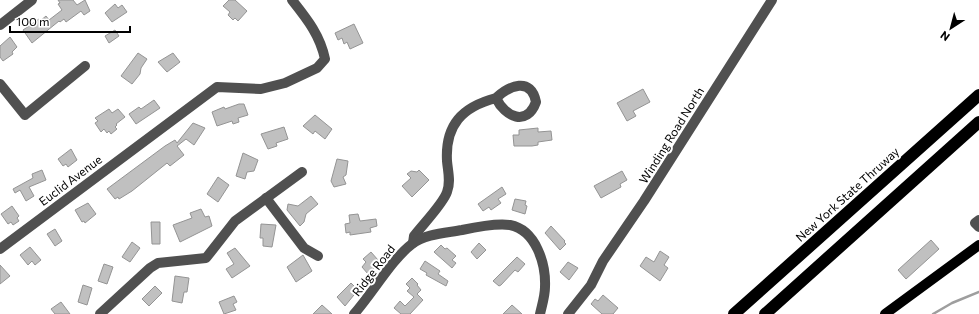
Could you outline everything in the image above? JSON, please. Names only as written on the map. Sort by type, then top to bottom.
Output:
[{"type":"highway","name":"New York State Thruway","points":[[734,314],[979,94]]},
{"type":"highway","points":[[765,314],[979,122]]},
{"type":"main road","points":[[885,314],[979,245]]},
{"type":"street","points":[[0,25],[32,0]]},
{"type":"street","name":"Euclid Avenue","points":[[0,249],[217,87],[261,89],[285,82],[317,68],[325,59],[323,49],[315,29],[292,0]]},
{"type":"street","name":"Winding Road North","points":[[568,314],[591,285],[603,261],[644,201],[772,0]]},
{"type":"street","points":[[0,84],[25,115],[85,66]]},
{"type":"street","points":[[413,243],[414,236],[447,193],[450,183],[446,149],[448,137],[455,124],[467,109],[481,102],[496,98]]},
{"type":"street","points":[[100,314],[154,265],[158,263],[206,258],[235,221],[302,172]]},
{"type":"street","points":[[266,198],[304,248],[318,256]]},
{"type":"street","points":[[979,220],[975,222],[979,227]]},
{"type":"street","points":[[413,243],[432,235],[473,228],[509,225],[524,231],[535,246],[543,262],[545,287],[540,314]]},
{"type":"street","name":"Ridge Road","points":[[354,314],[402,253],[413,243]]},
{"type":"building","points":[[58,0],[73,0],[77,5],[85,0],[90,11],[84,15],[81,11],[66,22],[64,19],[60,22],[59,21],[32,43],[23,30],[46,16],[49,20],[62,10],[58,4],[60,3]]},
{"type":"building","points":[[229,0],[235,0],[247,11],[238,21],[235,18],[233,20],[228,15],[230,12],[223,6]]},
{"type":"building","points":[[115,4],[118,8],[122,5],[127,12],[112,22],[105,13]]},
{"type":"building","points":[[354,24],[363,43],[350,49],[347,42],[344,44],[342,38],[338,40],[335,33]]},
{"type":"building","points":[[115,30],[119,36],[109,43],[105,36]]},
{"type":"building","points":[[10,37],[17,47],[12,52],[13,54],[3,61],[0,57],[0,46]]},
{"type":"building","points":[[138,53],[147,59],[141,68],[140,74],[132,84],[121,76]]},
{"type":"building","points":[[173,53],[180,62],[167,72],[158,62]]},
{"type":"building","points":[[643,89],[650,102],[633,111],[636,116],[627,121],[617,103]]},
{"type":"building","points":[[154,100],[160,108],[136,124],[129,114],[139,107],[141,109]]},
{"type":"building","points":[[239,104],[244,104],[248,115],[238,118],[239,122],[233,124],[232,121],[217,126],[212,112],[224,107],[225,109]]},
{"type":"building","points":[[109,109],[112,113],[118,109],[125,117],[116,124],[117,125],[115,127],[117,129],[111,134],[109,131],[107,133],[104,129],[101,132],[95,123],[98,121],[95,118]]},
{"type":"building","points":[[315,115],[332,129],[325,139],[315,131],[313,134],[303,126]]},
{"type":"building","points":[[193,123],[205,128],[194,145],[186,139],[177,146],[184,155],[170,166],[167,163],[132,191],[119,199],[118,197],[115,199],[107,189],[165,146],[175,140],[177,143]]},
{"type":"building","points":[[284,127],[288,139],[276,143],[277,146],[268,149],[261,134]]},
{"type":"building","points":[[538,128],[538,132],[551,131],[552,140],[538,142],[538,145],[532,146],[514,146],[513,135],[519,135],[519,130]]},
{"type":"building","points":[[71,149],[77,160],[68,167],[66,164],[63,166],[58,159]]},
{"type":"building","points":[[243,153],[258,160],[254,171],[247,172],[245,179],[236,176]]},
{"type":"building","points":[[337,159],[348,161],[346,175],[343,177],[346,184],[334,187],[331,181]]},
{"type":"building","points":[[42,170],[46,180],[29,187],[34,196],[26,201],[20,190],[15,193],[13,189],[33,178],[32,174]]},
{"type":"building","points":[[419,170],[429,180],[412,197],[402,186],[411,178],[407,174],[411,171],[417,172]]},
{"type":"building","points":[[622,171],[627,180],[620,184],[621,187],[601,198],[594,186]]},
{"type":"building","points":[[218,177],[229,185],[218,202],[207,194]]},
{"type":"building","points":[[502,187],[506,194],[498,199],[501,203],[491,210],[489,207],[483,211],[478,204]]},
{"type":"building","points":[[311,196],[318,204],[306,214],[304,222],[300,226],[287,210],[288,204],[298,206]]},
{"type":"building","points":[[515,199],[526,201],[525,205],[527,206],[525,214],[512,210]]},
{"type":"building","points":[[88,203],[96,214],[85,223],[84,221],[82,222],[75,210]]},
{"type":"building","points":[[12,206],[19,216],[17,218],[19,221],[13,225],[11,222],[8,224],[1,214]]},
{"type":"building","points":[[201,209],[205,217],[209,216],[212,226],[180,242],[173,225],[192,218],[190,213]]},
{"type":"building","points":[[358,214],[360,221],[376,219],[377,226],[370,228],[371,232],[350,235],[350,232],[346,233],[345,224],[350,223],[349,215]]},
{"type":"building","points":[[151,222],[160,222],[160,244],[152,244]]},
{"type":"building","points":[[261,224],[276,225],[272,247],[263,246],[263,238],[260,238]]},
{"type":"building","points":[[551,226],[565,241],[564,242],[566,244],[560,250],[545,233]]},
{"type":"building","points":[[55,229],[62,241],[55,246],[47,234]]},
{"type":"building","points":[[931,240],[939,249],[906,279],[898,270]]},
{"type":"building","points":[[132,242],[140,248],[130,262],[122,257]]},
{"type":"building","points":[[479,243],[486,250],[477,259],[471,252]]},
{"type":"building","points":[[441,245],[456,256],[452,260],[456,263],[452,268],[434,252]]},
{"type":"building","points":[[30,247],[41,260],[35,265],[32,261],[28,265],[20,255]]},
{"type":"building","points":[[235,248],[250,266],[232,278],[226,269],[234,264],[227,253]]},
{"type":"building","points":[[660,251],[669,257],[664,265],[668,268],[660,281],[640,266],[646,257],[654,262]]},
{"type":"building","points":[[371,252],[378,260],[372,266],[374,268],[368,274],[362,267],[366,262],[363,259]]},
{"type":"building","points":[[303,255],[312,271],[296,282],[287,267]]},
{"type":"building","points":[[517,257],[525,264],[518,272],[515,270],[499,286],[493,281]]},
{"type":"building","points":[[425,261],[440,271],[438,274],[448,281],[446,286],[426,275],[427,273],[420,269]]},
{"type":"building","points":[[568,262],[578,268],[569,280],[560,272]]},
{"type":"building","points":[[104,264],[113,267],[107,284],[98,281]]},
{"type":"building","points":[[0,265],[10,276],[0,284]]},
{"type":"building","points":[[175,276],[189,278],[187,292],[184,292],[182,303],[172,301]]},
{"type":"building","points":[[412,278],[421,290],[417,294],[423,300],[410,314],[401,314],[394,308],[400,301],[405,306],[414,297],[407,291],[410,288],[406,284]]},
{"type":"building","points":[[351,283],[358,290],[345,306],[337,297]]},
{"type":"building","points":[[83,285],[92,288],[87,305],[78,302]]},
{"type":"building","points":[[155,286],[162,293],[149,306],[142,299]]},
{"type":"building","points":[[603,295],[618,308],[613,314],[602,314],[591,304],[595,299],[598,301]]},
{"type":"building","points":[[234,296],[237,302],[233,304],[236,310],[224,314],[219,302]]},
{"type":"building","points":[[61,302],[70,314],[55,314],[51,309]]},
{"type":"building","points":[[322,305],[332,314],[313,314]]},
{"type":"building","points":[[512,305],[522,314],[503,314]]},
{"type":"waterway","points":[[933,314],[952,303],[979,292]]}]
